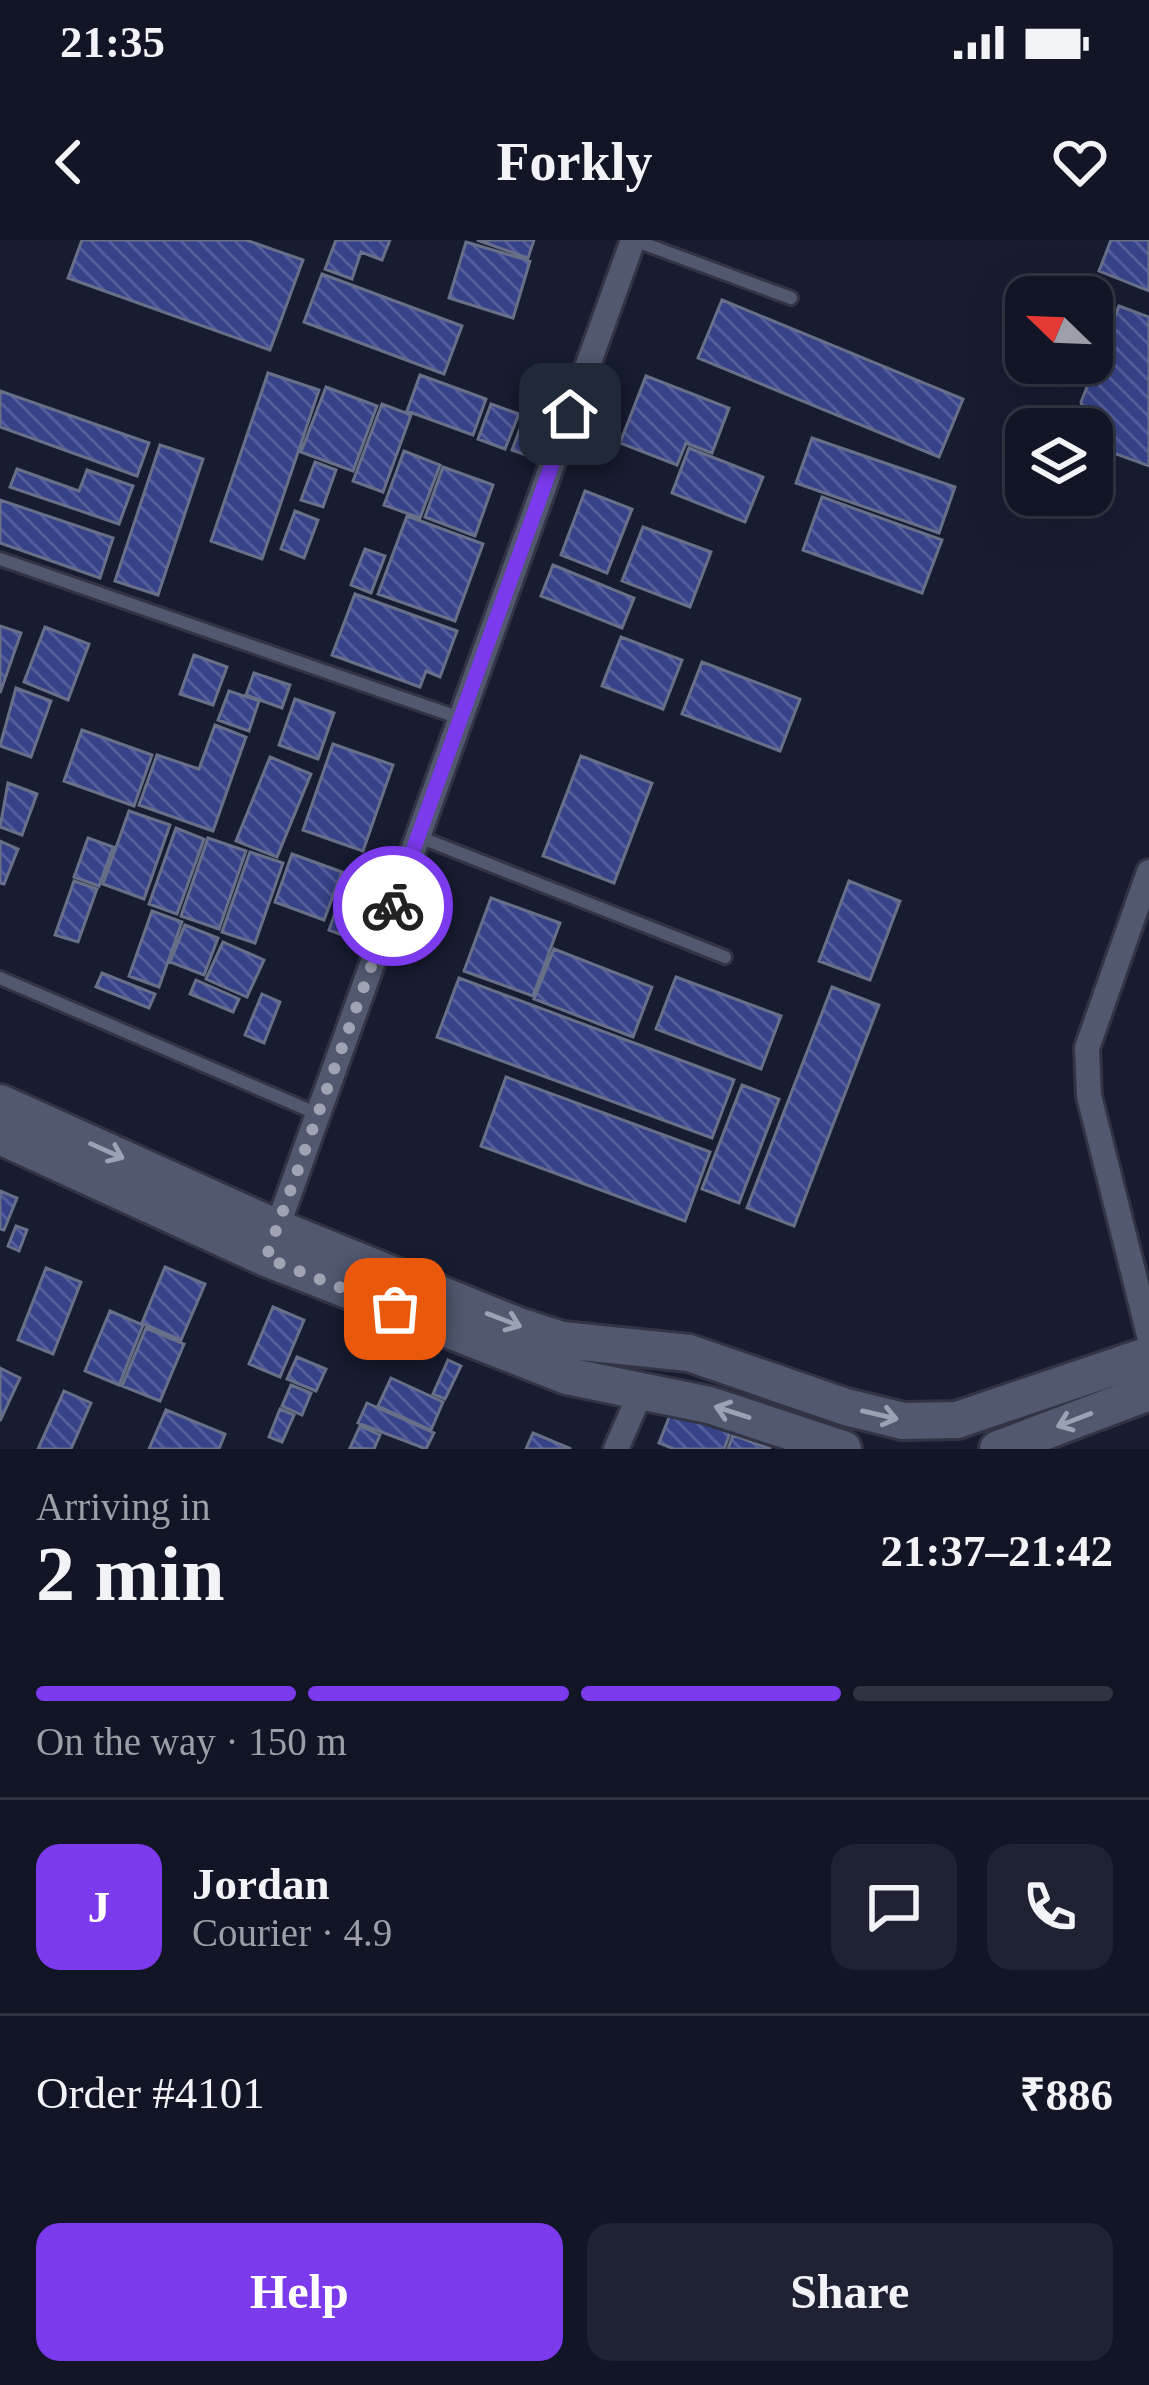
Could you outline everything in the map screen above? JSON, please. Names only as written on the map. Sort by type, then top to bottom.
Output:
[{"type":"street","points":[[272,1243],[633,240]]},
{"type":"street","points":[[1149,872],[1100,999],[1087,1048],[1089,1096],[1149,1335]]},
{"type":"street","points":[[0,1103],[272,1243],[562,1340],[689,1353],[846,1407],[903,1421],[957,1420],[1149,1355]]},
{"type":"street","points":[[0,1136],[272,1243],[567,1376],[709,1405],[843,1449]]},
{"type":"street","points":[[616,1449],[641,1392]]},
{"type":"street","points":[[998,1449],[1149,1392]]},
{"type":"lane","points":[[633,240],[791,298]]},
{"type":"lane","points":[[0,560],[461,718]]},
{"type":"lane","points":[[418,837],[724,957]]},
{"type":"lane","points":[[0,978],[318,1114]]},
{"type":"building","points":[[82,240],[246,240],[303,260],[270,350],[68,278]]},
{"type":"building","points":[[336,240],[390,240],[382,260],[361,252],[352,279],[325,269]]},
{"type":"building","points":[[477,240],[534,240],[528,258]]},
{"type":"building","points":[[1111,240],[1149,240],[1149,291],[1099,271]]},
{"type":"building","points":[[466,242],[530,261],[513,318],[449,298]]},
{"type":"building","points":[[322,274],[462,326],[444,374],[304,322]]},
{"type":"building","points":[[722,300],[963,399],[939,457],[698,358]]},
{"type":"building","points":[[1119,306],[1149,317],[1149,466],[1113,453],[1113,408],[1083,408],[1081,402],[1088,384],[1113,384],[1113,321]]},
{"type":"building","points":[[268,373],[319,390],[262,559],[211,541]]},
{"type":"building","points":[[420,375],[486,399],[473,435],[407,411]]},
{"type":"building","points":[[646,376],[729,408],[712,453],[686,443],[677,465],[620,443]]},
{"type":"building","points":[[326,387],[377,406],[353,471],[301,452]]},
{"type":"building","points":[[0,391],[149,443],[137,476],[0,427]]},
{"type":"building","points":[[382,404],[411,415],[383,492],[353,481]]},
{"type":"building","points":[[491,404],[519,414],[505,449],[478,439]]},
{"type":"building","points":[[523,421],[551,431],[540,460],[512,450]]},
{"type":"building","points":[[812,438],[955,487],[939,533],[796,483]]},
{"type":"building","points":[[160,445],[203,459],[158,595],[115,581]]},
{"type":"building","points":[[689,448],[763,477],[745,522],[672,493]]},
{"type":"building","points":[[404,451],[440,465],[420,518],[384,505]]},
{"type":"building","points":[[315,462],[336,470],[323,507],[301,500]]},
{"type":"building","points":[[443,467],[493,485],[475,536],[425,517]]},
{"type":"building","points":[[17,469],[79,491],[87,470],[133,486],[119,524],[10,487]]},
{"type":"building","points":[[585,491],[632,509],[607,573],[561,555]]},
{"type":"building","points":[[822,497],[942,540],[922,593],[803,550]]},
{"type":"building","points":[[0,500],[113,538],[100,578],[0,543]]},
{"type":"building","points":[[295,511],[318,520],[304,558],[281,549]]},
{"type":"building","points":[[407,516],[483,544],[455,621],[378,594]]},
{"type":"building","points":[[643,527],[711,552],[690,607],[622,581]]},
{"type":"building","points":[[365,549],[385,556],[371,593],[351,585]]},
{"type":"building","points":[[553,565],[634,598],[622,628],[541,596]]},
{"type":"building","points":[[355,594],[457,631],[440,677],[426,671],[420,687],[332,655]]},
{"type":"building","points":[[0,626],[21,633],[0,693]]},
{"type":"building","points":[[45,627],[89,644],[68,700],[24,682]]},
{"type":"building","points":[[621,637],[682,660],[663,709],[602,686]]},
{"type":"building","points":[[194,655],[227,667],[213,705],[180,694]]},
{"type":"building","points":[[702,662],[800,699],[780,751],[682,714]]},
{"type":"building","points":[[254,673],[290,685],[282,708],[246,695]]},
{"type":"building","points":[[16,688],[51,701],[31,757],[0,746]]},
{"type":"building","points":[[229,691],[259,701],[249,731],[218,720]]},
{"type":"building","points":[[295,699],[334,713],[318,759],[279,745]]},
{"type":"building","points":[[215,725],[246,737],[213,831],[139,805],[157,755],[199,769]]},
{"type":"building","points":[[82,730],[152,755],[134,806],[64,781]]},
{"type":"building","points":[[333,744],[393,765],[363,851],[303,830]]},
{"type":"building","points":[[581,756],[652,783],[614,883],[543,856]]},
{"type":"building","points":[[270,757],[311,774],[277,857],[236,841]]},
{"type":"building","points":[[8,783],[37,794],[22,835],[0,827]]},
{"type":"building","points":[[129,811],[170,825],[144,899],[103,884]]},
{"type":"building","points":[[176,828],[204,839],[177,914],[149,904]]},
{"type":"building","points":[[88,838],[113,847],[99,886],[74,877]]},
{"type":"building","points":[[208,838],[246,851],[219,929],[181,916]]},
{"type":"building","points":[[0,841],[18,849],[4,884],[0,883]]},
{"type":"building","points":[[250,852],[283,863],[255,943],[222,932]]},
{"type":"building","points":[[292,854],[342,872],[324,920],[275,902]]},
{"type":"building","points":[[74,881],[97,889],[78,942],[55,935]]},
{"type":"building","points":[[849,881],[900,901],[870,980],[819,961]]},
{"type":"building","points":[[345,885],[377,896],[361,942],[329,930]]},
{"type":"building","points":[[491,898],[560,923],[533,996],[464,971]]},
{"type":"building","points":[[152,911],[182,922],[159,987],[129,976]]},
{"type":"building","points":[[185,925],[218,938],[204,975],[170,962]]},
{"type":"building","points":[[223,942],[264,960],[247,997],[206,979]]},
{"type":"building","points":[[554,949],[652,987],[633,1037],[534,999]]},
{"type":"building","points":[[102,973],[155,994],[149,1008],[96,987]]},
{"type":"building","points":[[676,977],[781,1016],[761,1069],[656,1029]]},
{"type":"building","points":[[459,978],[734,1080],[712,1138],[437,1037]]},
{"type":"building","points":[[196,980],[239,999],[233,1012],[190,994]]},
{"type":"building","points":[[832,987],[879,1005],[794,1226],[747,1208]]},
{"type":"building","points":[[262,994],[280,1002],[264,1043],[245,1035]]},
{"type":"building","points":[[506,1077],[710,1152],[685,1221],[481,1146]]},
{"type":"building","points":[[742,1085],[779,1099],[739,1203],[702,1189]]},
{"type":"building","points":[[0,1191],[17,1198],[4,1230],[0,1229]]},
{"type":"building","points":[[16,1226],[27,1230],[19,1251],[8,1246]]},
{"type":"building","points":[[165,1267],[205,1284],[181,1340],[142,1323]]},
{"type":"building","points":[[46,1268],[81,1282],[53,1354],[18,1340]]},
{"type":"building","points":[[273,1307],[304,1320],[280,1377],[249,1364]]},
{"type":"building","points":[[110,1311],[143,1325],[119,1385],[85,1371]]},
{"type":"building","points":[[146,1328],[184,1344],[160,1401],[122,1386]]},
{"type":"building","points":[[297,1357],[326,1369],[316,1391],[287,1379]]},
{"type":"building","points":[[448,1360],[461,1366],[445,1399],[433,1394]]},
{"type":"building","points":[[0,1368],[20,1378],[0,1421]]},
{"type":"building","points":[[391,1378],[443,1402],[431,1430],[378,1406]]},
{"type":"building","points":[[291,1385],[311,1393],[302,1415],[282,1406]]},
{"type":"building","points":[[64,1391],[91,1403],[71,1449],[38,1449]]},
{"type":"building","points":[[367,1403],[434,1433],[426,1449],[358,1423]]},
{"type":"building","points":[[280,1409],[294,1415],[282,1442],[269,1437]]},
{"type":"building","points":[[166,1410],[225,1434],[219,1449],[149,1449]]},
{"type":"building","points":[[672,1410],[730,1433],[724,1449],[674,1449],[659,1443]]},
{"type":"building","points":[[360,1426],[380,1435],[374,1449],[350,1448]]},
{"type":"building","points":[[533,1433],[571,1449],[526,1449]]},
{"type":"building","points":[[733,1435],[771,1449],[728,1449]]},
{"type":"way so far","points":[[393,906],[266,1258],[395,1309]]},
{"type":"route","points":[[393,906],[570,414]]}]
